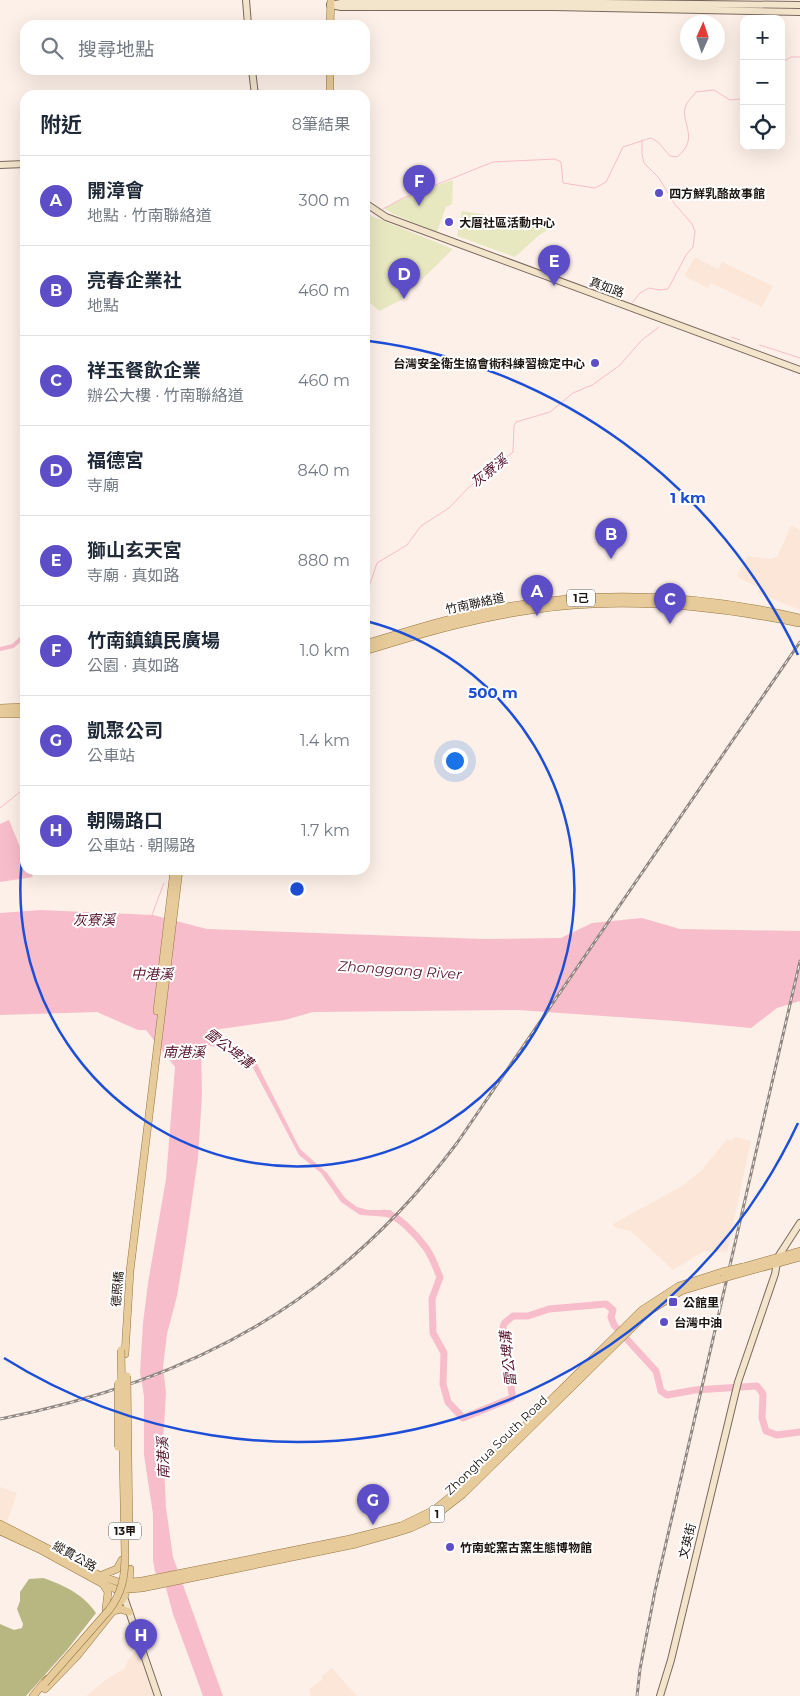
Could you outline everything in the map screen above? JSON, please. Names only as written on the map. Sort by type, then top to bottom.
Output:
[{"type":"main road","points":[[329,2],[330,20]]},
{"type":"main road","points":[[330,75],[330,90]]},
{"type":"main road","name":"竹南聯絡道","points":[[370,643],[492,609],[554,600],[597,597],[627,596],[704,601],[749,607],[800,620]]},
{"type":"main road","name":"竹南聯絡道","points":[[370,650],[487,617],[532,609],[588,605],[622,603],[690,606],[800,620]]},
{"type":"main road","points":[[0,708],[20,707]]},
{"type":"main road","points":[[0,714],[20,714]]},
{"type":"main road","name":"德照橋","points":[[47,1684],[116,1601],[122,1588],[125,1555],[122,1302],[173,875]]},
{"type":"main road","name":"德照橋","points":[[123,1352],[130,1270],[178,875]]},
{"type":"main road","name":"1","points":[[777,1261],[800,1251]]},
{"type":"main road","name":"1","points":[[777,1261],[800,1257]]},
{"type":"main road","name":"Zhonghua South Road","points":[[142,1585],[362,1539],[437,1511],[520,1434],[635,1321],[679,1286],[777,1261]]},
{"type":"main road","points":[[123,1352],[117,1399],[123,1589]]},
{"type":"main road","points":[[47,1684],[51,1673],[110,1610],[115,1598],[123,1589],[130,1569],[127,1367],[123,1352]]},
{"type":"main road","name":"縱貫公路","points":[[0,1524],[103,1584],[123,1589],[142,1585]]},
{"type":"main road","name":"縱貫公路","points":[[0,1531],[40,1547],[101,1576],[123,1589]]},
{"type":"main road","points":[[101,1576],[117,1569],[122,1560]]},
{"type":"main road","points":[[130,1569],[142,1585]]},
{"type":"main road","points":[[103,1584],[108,1592],[110,1610]]},
{"type":"main road","points":[[110,1610],[128,1612]]},
{"type":"main road","name":"13甲","points":[[33,1696],[47,1684]]},
{"type":"main road","name":"13甲","points":[[39,1696],[47,1684]]},
{"type":"street","points":[[246,0],[248,20]]},
{"type":"street","points":[[329,2],[341,7],[710,7],[800,5]]},
{"type":"street","points":[[710,7],[800,12]]},
{"type":"street","points":[[253,75],[254,90]]},
{"type":"street","points":[[0,165],[20,164]]},
{"type":"street","name":"真如路","points":[[370,206],[386,217],[800,370]]},
{"type":"street","points":[[777,1261],[800,1223]]},
{"type":"street","name":"文英街","points":[[660,1696],[671,1660],[735,1392],[775,1274],[777,1261]]},
{"type":"street","points":[[123,1589],[128,1612],[158,1696]]},
{"type":"shaded area","points":[[695,257],[718,269],[722,262],[773,286],[762,307],[711,283],[708,288],[684,276]]},
{"type":"shaded area","points":[[791,525],[800,530],[800,610],[758,593],[760,588],[737,577],[747,556],[771,559],[778,556]]},
{"type":"shaded area","points":[[735,1137],[751,1141],[727,1252],[704,1251],[673,1270],[632,1232],[615,1227],[613,1224],[682,1186],[701,1171],[727,1139],[730,1141]]},
{"type":"shaded area","points":[[0,1487],[17,1493],[7,1522],[0,1519]]},
{"type":"shaded area","points":[[43,1578],[73,1591],[85,1600],[96,1613],[67,1650],[26,1696],[0,1696],[0,1624],[14,1630],[22,1628],[23,1624],[17,1609],[20,1601],[20,1592],[29,1579]]},
{"type":"shaded area","points":[[137,1649],[154,1696],[86,1696],[107,1679],[125,1668],[127,1661]]},
{"type":"shaded area","points":[[332,1668],[358,1696],[311,1696],[309,1689],[322,1680],[322,1676]]},
{"type":"green space","points":[[453,180],[452,204],[446,207],[437,232],[393,214],[384,208],[413,194]]},
{"type":"green space","points":[[462,211],[549,229],[538,236],[515,257],[457,236]]},
{"type":"green space","points":[[370,215],[453,249],[401,300],[379,311],[370,303]]},
{"type":"water","points":[[9,820],[20,847],[20,875],[32,875],[33,877],[0,882],[0,824]]},
{"type":"water","name":"中港溪","points":[[41,910],[153,915],[207,929],[484,939],[561,938],[592,923],[642,918],[680,929],[800,931],[800,1001],[777,1008],[751,1028],[518,1010],[313,1012],[285,1020],[206,1031],[247,1053],[257,1064],[300,1149],[327,1173],[345,1198],[357,1207],[368,1210],[391,1210],[394,1214],[390,1217],[360,1215],[341,1202],[321,1173],[299,1155],[252,1066],[239,1054],[201,1043],[202,1095],[198,1158],[177,1296],[167,1334],[163,1367],[166,1393],[163,1443],[166,1508],[173,1557],[223,1696],[203,1696],[173,1614],[166,1588],[155,1572],[153,1560],[153,1514],[144,1455],[144,1396],[140,1372],[143,1323],[166,1179],[175,1067],[146,1030],[138,1030],[97,1012],[0,1015],[0,913]]},
{"type":"waterway","points":[[785,61],[791,57],[800,57]]},
{"type":"waterway","points":[[383,209],[403,198],[493,162],[555,159],[561,162],[563,183],[595,188],[606,182],[623,147],[651,138],[658,142],[670,156],[677,157],[688,143],[689,137],[685,111],[687,103],[696,92],[714,90],[730,100],[740,99]]},
{"type":"waterway","name":"灰寮溪","points":[[632,303],[640,293],[649,288],[668,289],[686,255],[693,247],[695,231],[692,224],[674,203],[659,178],[644,163],[642,140]]},
{"type":"waterway","name":"灰寮溪","points":[[370,584],[377,563],[407,545],[421,526],[449,508],[468,488],[513,452],[514,426],[516,422],[550,412],[573,393],[592,385],[619,366],[642,340],[659,327]]},
{"type":"waterway","points":[[731,337],[740,340]]},
{"type":"waterway","points":[[760,345],[800,358]]},
{"type":"waterway","points":[[0,649],[13,646],[20,640]]},
{"type":"waterway","points":[[0,808],[20,792]]},
{"type":"waterway","name":"灰寮溪","points":[[152,915],[164,883]]},
{"type":"waterway","name":"雷公埤溝","points":[[384,1213],[395,1217],[418,1238],[430,1255],[440,1277],[432,1299],[433,1333],[444,1353],[443,1384],[448,1402],[463,1418],[512,1398],[503,1329],[504,1324],[513,1316],[528,1316],[549,1309],[606,1304],[613,1310],[611,1317],[614,1325],[656,1371],[661,1391],[667,1395],[695,1390],[757,1386],[763,1394],[762,1418],[766,1431],[777,1435],[800,1432]]},
{"type":"railway","points":[[0,1419],[70,1403],[136,1382],[198,1357],[256,1326],[311,1290],[362,1248],[411,1199],[457,1143],[800,642]]},
{"type":"railway","points":[[637,1696],[640,1669],[655,1591],[800,961]]},
{"type":"place","name":"四方鮮乳酪故事館","points":[[659,193]]},
{"type":"place","name":"竹南鎮鎮民廣場","points":[[419,206]]},
{"type":"place","name":"大厝社區活動中心","points":[[449,222]]},
{"type":"place","name":"獅山玄天宮","points":[[554,286]]},
{"type":"place","name":"福德宮","points":[[404,299]]},
{"type":"place","name":"台灣安全衛生協會術科練習檢定中心","points":[[595,363]]},
{"type":"place","name":"亮春企業社","points":[[611,559]]},
{"type":"place","name":"開漳會","points":[[537,616]]},
{"type":"place","name":"祥玉餐飲企業","points":[[670,624]]},
{"type":"place","name":"公館里","points":[[673,1302]]},
{"type":"place","name":"台灣中油","points":[[664,1322]]},
{"type":"place","name":"凱聚公司","points":[[373,1525]]},
{"type":"place","name":"竹南蛇窯古窯生態博物館","points":[[450,1547]]},
{"type":"place","name":"朝陽路口","points":[[141,1660]]},
{"type":"water label","name":"Zhonggang River","points":[[400,970]]},
{"type":"water label","name":"南港溪","points":[[184,1052]]},
{"type":"water label","name":"南港溪","points":[[163,1458]]}]
